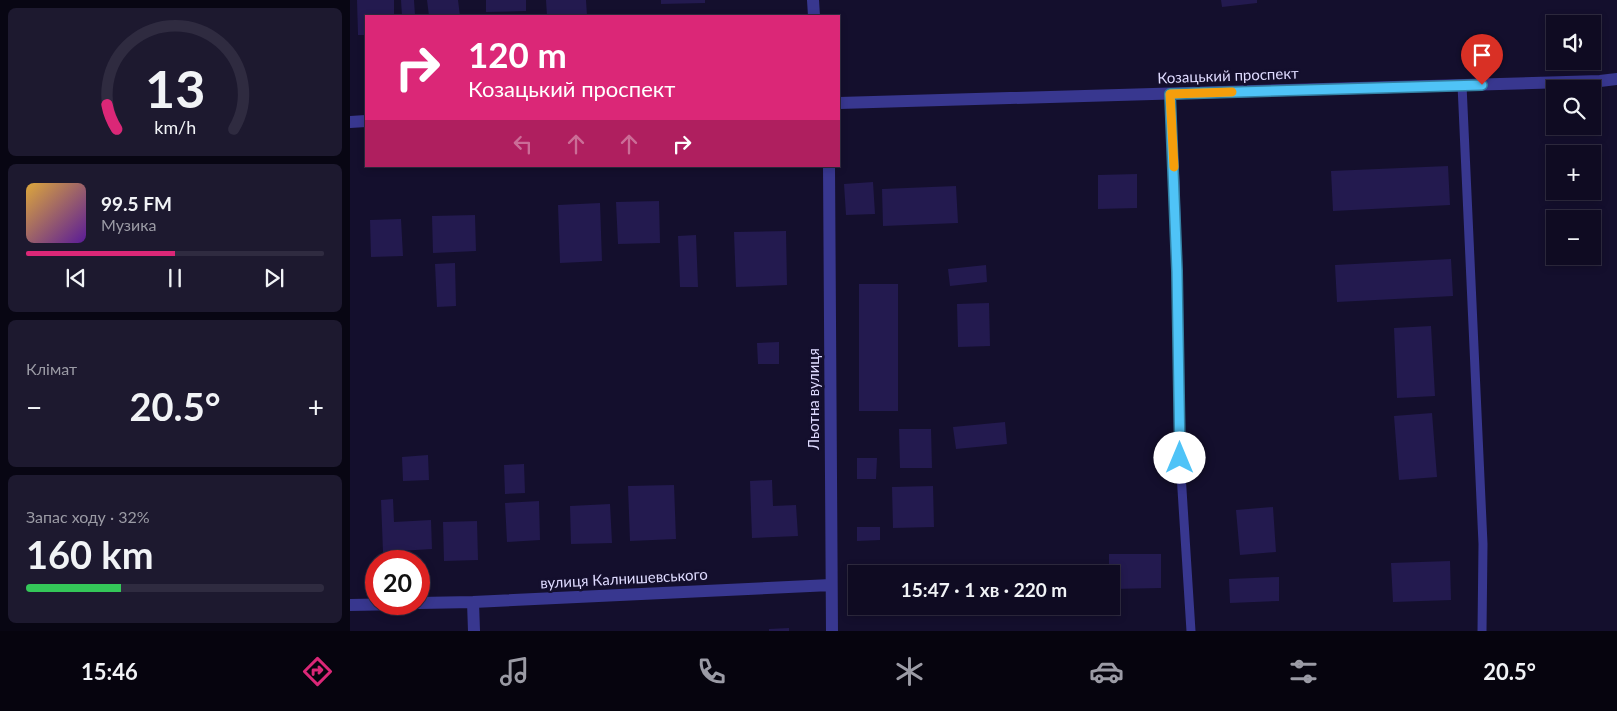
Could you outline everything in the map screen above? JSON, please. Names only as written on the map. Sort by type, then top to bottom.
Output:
[{"type":"street","points":[[813,0],[814,15]]},
{"type":"street","name":"Козацький проспект","points":[[840,103],[1617,79]]},
{"type":"street","points":[[350,122],[365,121]]},
{"type":"street","name":"Льотна вулиця","points":[[829,167],[832,631]]},
{"type":"street","name":"вулиця Калнишевського","points":[[430,604],[831,584]]},
{"type":"street","points":[[473,602],[474,631]]},
{"type":"street","points":[[350,605],[365,605]]},
{"type":"lane","points":[[1462,85],[1483,544],[1482,631]]},
{"type":"lane","points":[[1170,94],[1176,239],[1180,458],[1190,631]]},
{"type":"building","points":[[357,0],[394,0],[394,15],[365,15],[365,35],[358,35]]},
{"type":"building","points":[[401,0],[414,0],[415,15],[402,15]]},
{"type":"building","points":[[427,0],[458,0],[460,15],[429,15]]},
{"type":"building","points":[[486,0],[526,0],[526,11],[486,12]]},
{"type":"building","points":[[546,0],[586,0],[587,15],[547,15]]},
{"type":"building","points":[[661,0],[705,0],[705,3],[661,4]]},
{"type":"building","points":[[1221,0],[1257,0],[1257,3],[1222,7]]},
{"type":"building","points":[[1448,166],[1450,205],[1333,211],[1331,171]]},
{"type":"building","points":[[1137,174],[1137,208],[1098,209],[1098,175]]},
{"type":"building","points":[[873,182],[875,214],[846,215],[844,184]]},
{"type":"building","points":[[956,186],[958,223],[883,226],[882,189]]},
{"type":"building","points":[[659,201],[660,243],[618,244],[616,202]]},
{"type":"building","points":[[600,203],[602,261],[560,263],[558,205]]},
{"type":"building","points":[[475,215],[476,251],[433,253],[432,216]]},
{"type":"building","points":[[401,219],[403,256],[371,257],[370,220]]},
{"type":"building","points":[[786,231],[787,285],[736,287],[734,232]]},
{"type":"building","points":[[696,235],[698,287],[680,287],[678,236]]},
{"type":"building","points":[[1451,259],[1453,296],[1337,302],[1335,265]]},
{"type":"building","points":[[455,263],[456,306],[437,307],[435,264]]},
{"type":"building","points":[[986,265],[987,282],[950,286],[948,269]]},
{"type":"building","points":[[859,284],[898,284],[898,411],[859,411]]},
{"type":"building","points":[[989,303],[990,346],[958,347],[957,304]]},
{"type":"building","points":[[1431,326],[1435,396],[1397,398],[1394,328]]},
{"type":"building","points":[[779,342],[779,364],[758,364],[757,343]]},
{"type":"building","points":[[1432,413],[1437,477],[1399,480],[1394,416]]},
{"type":"building","points":[[1005,422],[1007,444],[956,449],[953,427]]},
{"type":"building","points":[[899,429],[931,429],[932,468],[900,468]]},
{"type":"building","points":[[428,455],[429,480],[403,481],[402,457]]},
{"type":"building","points":[[857,458],[877,458],[876,479],[857,479]]},
{"type":"building","points":[[524,464],[525,493],[505,494],[504,465]]},
{"type":"building","points":[[772,480],[773,506],[796,505],[798,536],[752,538],[750,481]]},
{"type":"building","points":[[674,485],[676,539],[630,541],[628,486]]},
{"type":"building","points":[[933,486],[934,527],[893,528],[892,487]]},
{"type":"building","points":[[393,499],[394,522],[431,520],[432,549],[383,550],[381,500]]},
{"type":"building","points":[[539,501],[540,540],[507,542],[505,503]]},
{"type":"building","points":[[610,504],[612,543],[571,544],[570,506]]},
{"type":"building","points":[[1273,507],[1276,552],[1240,555],[1236,510]]},
{"type":"building","points":[[477,521],[478,560],[444,561],[443,522]]},
{"type":"building","points":[[857,527],[880,527],[880,540],[857,541]]},
{"type":"building","points":[[1109,554],[1161,554],[1161,588],[1120,589],[1120,565],[1109,565]]},
{"type":"building","points":[[1450,561],[1451,600],[1393,602],[1391,563]]},
{"type":"building","points":[[1279,577],[1279,601],[1230,603],[1229,579]]},
{"type":"building","points":[[789,628],[789,631],[769,631],[769,629]]},
{"type":"slow traffic","points":[[1174,167],[1170,94],[1232,92]]},
{"type":"route","points":[[1180,458],[1175,182],[1170,94],[1482,85]]}]
